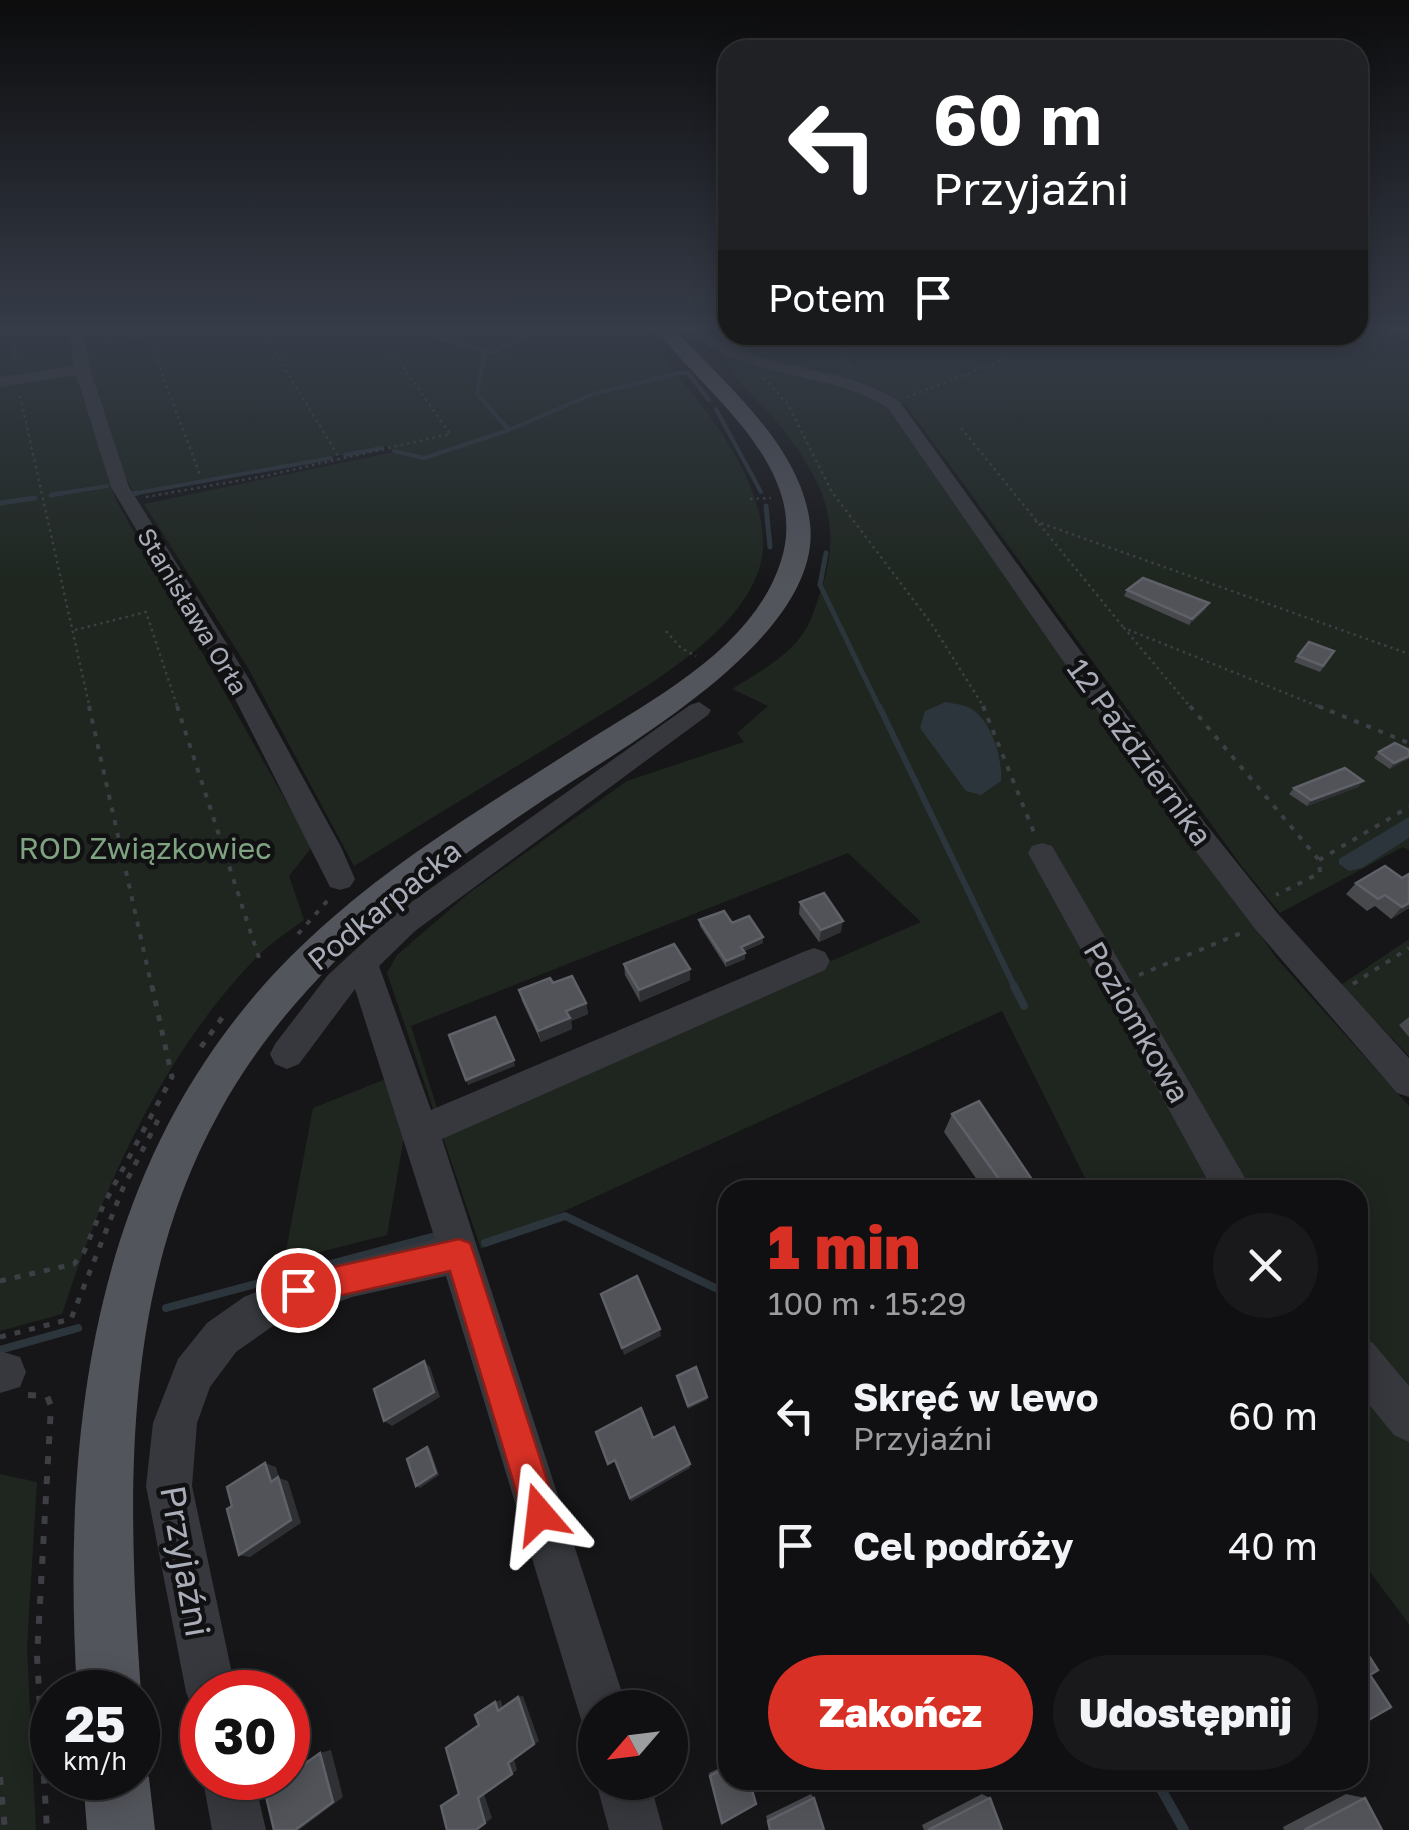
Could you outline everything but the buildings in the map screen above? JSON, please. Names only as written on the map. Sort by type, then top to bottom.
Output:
[{"type":"main road","name":"Podkarpacka","points":[[108,1670],[103,1592],[104,1470],[118,1324],[142,1233],[167,1172],[210,1089],[284,989],[360,916],[715,664],[748,634],[778,594],[796,555],[798,512],[794,491],[774,455],[740,416]]},
{"type":"main road","points":[[118,1800],[120,1830]]},
{"type":"street","name":"Stanisława Orła","points":[[98,416],[127,501],[236,679],[327,847],[340,879]]},
{"type":"street","name":"12 Października","points":[[903,416],[1148,766],[1261,914],[1409,1082]]},
{"type":"street","points":[[287,1054],[317,1011],[361,960],[449,886],[699,710]]},
{"type":"street","name":"Poziomkowa","points":[[1042,853],[1227,1180]]},
{"type":"street","points":[[361,960],[422,1131],[595,1690]]},
{"type":"street","points":[[422,1131],[814,961]]},
{"type":"street","name":"Przyjaźni","points":[[207,1670],[169,1486],[175,1420],[195,1372],[230,1329],[252,1312],[298,1290],[459,1254]]},
{"type":"street","points":[[1368,1370],[1409,1420]]},
{"type":"street","points":[[233,1800],[240,1830]]},
{"type":"street","points":[[627,1800],[636,1830]]},
{"type":"path","points":[[0,1280],[74,1264],[84,1252],[172,1077],[74,631],[18,416]]},
{"type":"path","points":[[178,416],[200,475]]},
{"type":"path","points":[[314,416],[340,459]]},
{"type":"path","points":[[127,501],[450,434],[438,416]]},
{"type":"path","points":[[794,416],[832,492],[933,626],[991,719],[1042,853]]},
{"type":"path","points":[[961,428],[1319,860],[1320,873],[1261,914],[1116,984]]},
{"type":"path","points":[[1036,522],[1409,654]]},
{"type":"path","points":[[74,631],[146,612],[260,961]]},
{"type":"path","points":[[1124,628],[1409,742]]},
{"type":"path","points":[[666,631],[681,648],[715,664]]},
{"type":"path","points":[[1319,860],[1409,807]]},
{"type":"path","points":[[1331,994],[1346,989],[1409,948]]},
{"type":"path","points":[[2,1372],[8,1400],[36,1393],[47,1396],[51,1406],[37,1656],[47,1830]]},
{"type":"path","points":[[0,1778],[5,1830]]},
{"type":"green space","name":"ROD Związkowiec","points":[[0,416],[89,416],[116,500],[312,847],[289,876],[304,920],[261,953],[222,996],[164,1080],[96,1219],[62,1314],[0,1331]]},
{"type":"green space","points":[[103,416],[710,416],[748,481],[758,509],[763,550],[748,592],[728,620],[673,668],[354,866],[248,668],[144,504],[394,452],[388,446],[135,495]]},
{"type":"green space","points":[[772,416],[898,416],[1277,959],[1409,1106],[1409,1624],[1368,1569],[1368,1180],[1086,1180],[1002,1011],[481,1249],[387,973],[397,955],[469,893],[627,781],[744,742],[737,733],[768,706],[732,689],[781,657],[806,628],[827,570],[830,546],[825,503],[817,482]],"holes":[[[848,853],[921,922],[444,1130],[411,1026]]]},
{"type":"green space","points":[[914,416],[1409,416],[1409,850],[1403,847],[1280,913],[1243,868]]},
{"type":"green space","points":[[1409,939],[1409,1056],[1341,985]]},
{"type":"green space","points":[[388,1078],[405,1131],[387,1235],[284,1261],[313,1108]]},
{"type":"green space","points":[[0,1474],[37,1482],[27,1647],[30,1800],[35,1800],[36,1830],[0,1830]]},
{"type":"shaded area","points":[[946,702],[977,713],[994,740],[1001,781],[981,795],[966,791],[920,728],[925,711]]},
{"type":"shaded area","points":[[1409,817],[1409,838],[1362,868],[1349,871],[1339,864],[1339,859]]},
{"type":"waterway","points":[[497,416],[509,430]]},
{"type":"waterway","points":[[509,430],[541,416]]},
{"type":"waterway","points":[[720,416],[761,492]]},
{"type":"waterway","points":[[394,451],[424,458],[509,430]]},
{"type":"waterway","points":[[345,455],[382,448]]},
{"type":"waterway","points":[[137,493],[132,494],[331,458]]},
{"type":"waterway","points":[[63,493],[51,495],[107,486]]},
{"type":"waterway","points":[[0,503],[35,498]]},
{"type":"waterway","points":[[766,506],[770,547]]},
{"type":"waterway","points":[[826,553],[820,585],[880,709]]},
{"type":"waterway","points":[[879,706],[1015,988]]},
{"type":"waterway","points":[[1015,988],[1024,1006]]},
{"type":"waterway","points":[[485,1243],[565,1216],[718,1289]]},
{"type":"waterway","points":[[166,1308],[439,1235]]},
{"type":"waterway","points":[[0,1350],[78,1328]]},
{"type":"waterway","points":[[1162,1790],[1184,1830]]},
{"type":"route","points":[[298,1290],[459,1254],[540,1514]]}]
